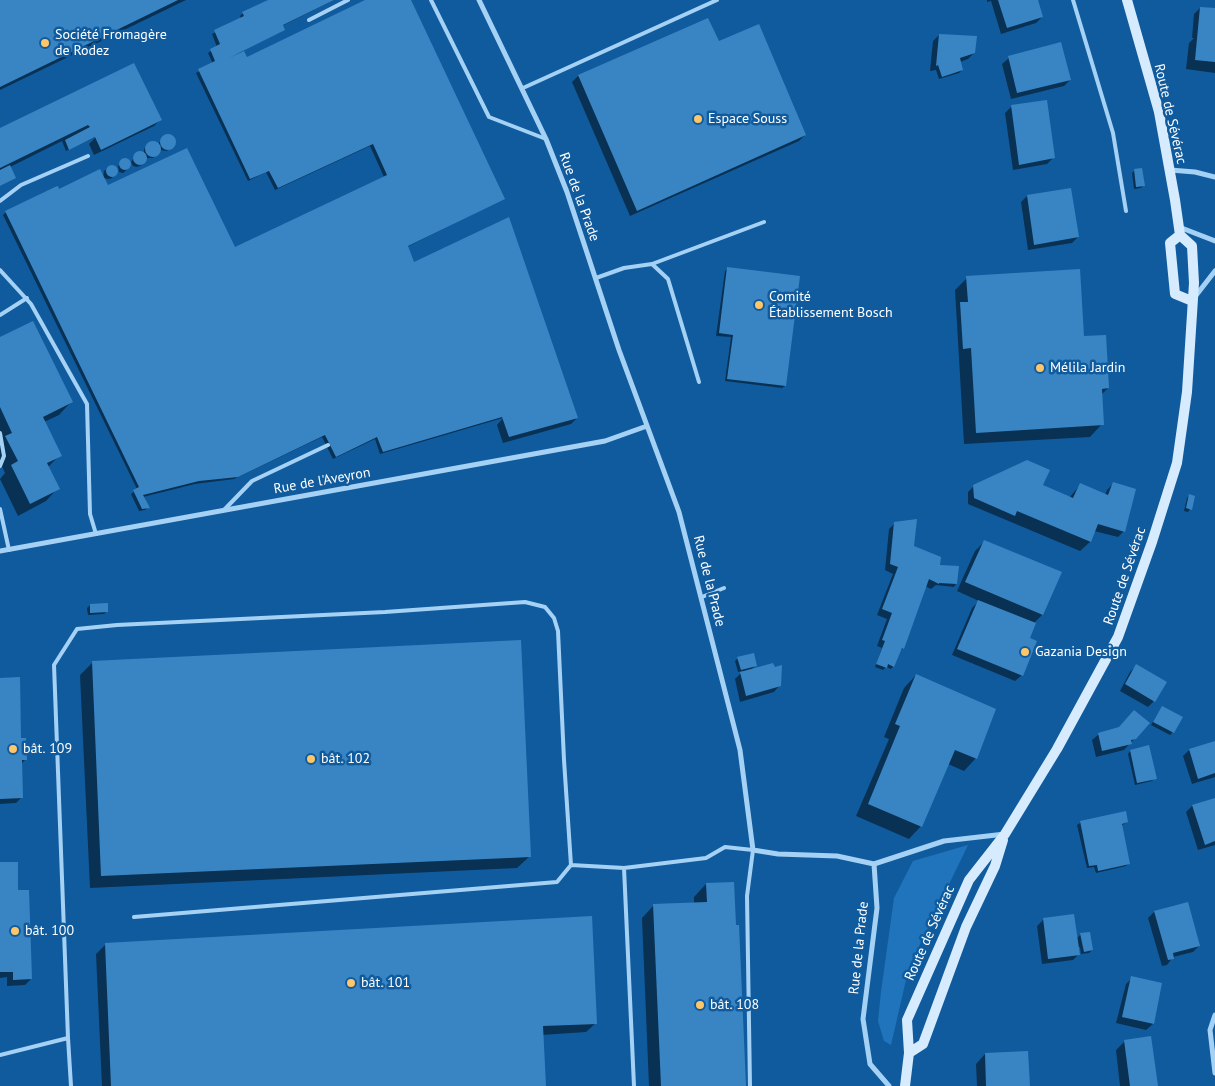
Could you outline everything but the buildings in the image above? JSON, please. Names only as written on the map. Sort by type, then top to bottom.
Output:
[{"type":"main road","name":"Route de Sévérac","points":[[904,1086],[910,1053],[907,1020],[969,880],[1005,834],[1057,749],[1118,637],[1152,542],[1177,463],[1187,392],[1194,283],[1192,246],[1179,231],[1170,170],[1158,112],[1127,0]]},
{"type":"main road","points":[[1179,231],[1170,243],[1175,294],[1192,301]]},
{"type":"main road","name":"Route de Sévérac","points":[[910,1053],[923,1044],[966,927],[995,866],[1005,834]]},
{"type":"street","name":"Rue de la Prade","points":[[479,0],[523,88],[567,192],[619,350],[679,512],[740,750],[753,850]]},
{"type":"street","points":[[1170,170],[1195,172],[1215,177]]},
{"type":"street","points":[[1179,231],[1215,241]]},
{"type":"street","points":[[1192,301],[1215,271]]},
{"type":"street","name":"Rue de l'Aveyron","points":[[0,551],[605,441],[647,426]]},
{"type":"street","points":[[753,850],[778,854],[837,856],[874,864],[944,841],[1005,834]]},
{"type":"street","name":"Rue de la Prade","points":[[874,864],[877,908],[863,1019],[870,1064],[889,1086]]},
{"type":"street","points":[[1215,1015],[1210,1030],[1215,1073]]},
{"type":"lane","points":[[310,20],[348,0]]},
{"type":"lane","points":[[431,0],[489,117],[546,139]]},
{"type":"lane","points":[[523,88],[717,0]]},
{"type":"lane","points":[[1073,0],[1113,133],[1126,211]]},
{"type":"lane","points":[[0,201],[21,186],[88,156]]},
{"type":"lane","points":[[596,278],[624,268],[652,264],[764,222]]},
{"type":"lane","points":[[652,264],[668,279],[699,382]]},
{"type":"lane","points":[[0,270],[32,304],[87,404],[90,514],[96,534]]},
{"type":"lane","points":[[0,315],[27,298]]},
{"type":"lane","points":[[0,433],[4,456],[0,466]]},
{"type":"lane","points":[[224,510],[252,481],[328,445]]},
{"type":"lane","points":[[0,509],[9,550]]},
{"type":"lane","points":[[702,597],[724,588]]},
{"type":"lane","points":[[71,1086],[54,665],[77,629],[117,625],[385,612],[525,602],[545,607],[554,618],[558,631],[571,865],[557,882],[134,917]]},
{"type":"lane","points":[[571,865],[624,868],[706,858],[725,848],[753,850],[747,896],[750,1086]]},
{"type":"lane","points":[[624,868],[634,1086]]},
{"type":"lane","points":[[0,1055],[68,1038]]},
{"type":"shaded area","points":[[968,845],[909,967],[891,1045],[884,1041],[878,1021],[894,898],[913,861]]},
{"type":"place","name":"Société Fromagère de Rodez","points":[[45,43]]},
{"type":"place","name":"Espace Souss","points":[[698,119]]},
{"type":"place","name":"Comité Établissement Bosch","points":[[759,305]]},
{"type":"place","name":"Mélila Jardin","points":[[1040,368]]},
{"type":"place","name":"Gazania Design","points":[[1025,652]]},
{"type":"place","name":"bât. 109","points":[[13,749]]},
{"type":"place","name":"bât. 102","points":[[311,759]]},
{"type":"place","name":"bât. 100","points":[[15,931]]},
{"type":"place","name":"bât. 101","points":[[351,983]]},
{"type":"place","name":"bât. 108","points":[[700,1005]]}]
